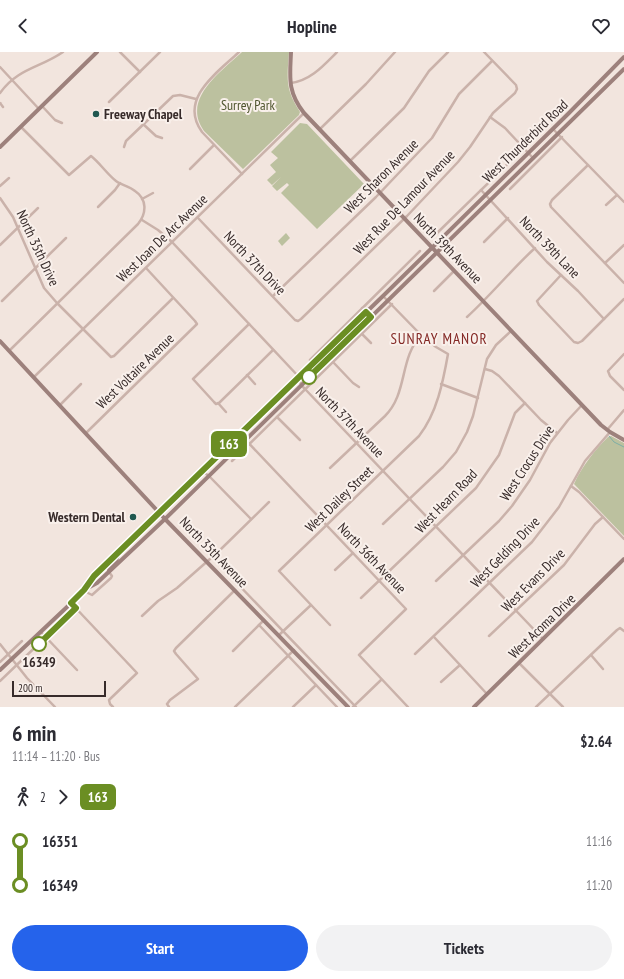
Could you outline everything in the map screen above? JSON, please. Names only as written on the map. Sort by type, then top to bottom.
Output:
[{"type":"main road","name":"North 39th Avenue","points":[[292,52],[290,83],[297,103],[304,113],[582,405],[608,431],[624,440]]},
{"type":"main road","points":[[0,147],[94,53]]},
{"type":"main road","name":"West Thunderbird Road","points":[[0,670],[71,603],[84,590],[94,576],[383,296],[624,57]]},
{"type":"main road","name":"West Thunderbird Road","points":[[84,590],[97,583],[105,576],[165,519],[624,69]]},
{"type":"main road","name":"North 35th Avenue","points":[[0,341],[165,519],[348,707]]},
{"type":"main road","points":[[105,576],[116,561],[119,552]]},
{"type":"main road","name":"West Acoma Drive","points":[[474,707],[624,559]]},
{"type":"street","points":[[0,93],[12,80],[25,70],[63,52]]},
{"type":"street","points":[[120,52],[140,72]]},
{"type":"street","points":[[109,102],[160,52]]},
{"type":"street","points":[[238,52],[204,86],[196,99],[195,113],[197,125],[202,132],[242,174]]},
{"type":"street","points":[[290,83],[305,79],[316,73],[337,52]]},
{"type":"street","points":[[320,129],[366,84],[395,52]]},
{"type":"street","points":[[350,161],[404,108],[429,71],[448,52]]},
{"type":"street","points":[[484,52],[492,61]]},
{"type":"street","name":"West Rue De Lamour Avenue","points":[[298,321],[302,319],[404,218],[464,156],[490,117],[517,89],[516,85],[492,61]]},
{"type":"street","name":"West Sharon Avenue","points":[[273,296],[380,193],[432,138],[459,94],[492,61]]},
{"type":"street","points":[[0,67],[40,107],[55,120],[62,123]]},
{"type":"street","points":[[124,147],[126,141],[173,96],[180,95],[196,99]]},
{"type":"street","points":[[0,103],[3,107]]},
{"type":"street","name":"West Joan De Arc Avenue","points":[[34,377],[304,113]]},
{"type":"street","points":[[490,117],[505,128],[534,158]]},
{"type":"street","points":[[143,124],[156,136],[162,138]]},
{"type":"street","points":[[9,350],[142,220],[145,209],[142,199],[136,191],[120,183],[91,156],[69,176],[21,126]]},
{"type":"street","points":[[553,128],[624,202]]},
{"type":"street","name":"West Thunderbird Road","points":[[510,189],[562,137]]},
{"type":"street","points":[[190,169],[214,145]]},
{"type":"street","name":"West Thunderbird Road","points":[[433,237],[524,148]]},
{"type":"street","points":[[588,165],[552,200],[550,204],[624,284]]},
{"type":"street","points":[[0,186],[9,178]]},
{"type":"street","name":"West Thunderbird Road","points":[[509,182],[515,183]]},
{"type":"street","points":[[98,207],[120,183]]},
{"type":"street","name":"North 39th Lane","points":[[481,190],[604,319]]},
{"type":"street","points":[[142,199],[153,193]]},
{"type":"street","points":[[606,205],[617,195]]},
{"type":"street","name":"North 35th Drive","points":[[0,198],[7,207],[18,228],[44,288],[110,357],[114,356],[173,298]]},
{"type":"street","points":[[0,245],[38,208]]},
{"type":"street","name":"North 37th Drive","points":[[198,218],[295,320],[298,321]]},
{"type":"street","points":[[484,242],[508,218]]},
{"type":"street","name":"North 37th Avenue","points":[[142,220],[158,230],[172,242],[299,377],[301,385],[305,390],[544,639]]},
{"type":"street","points":[[438,232],[440,239]]},
{"type":"street","points":[[2,301],[66,238]]},
{"type":"street","points":[[605,264],[624,245]]},
{"type":"street","points":[[467,317],[484,302],[505,276],[535,248]]},
{"type":"street","points":[[310,360],[420,251]]},
{"type":"street","points":[[416,255],[422,257]]},
{"type":"street","points":[[146,268],[173,298]]},
{"type":"street","points":[[434,291],[454,271]]},
{"type":"street","points":[[561,275],[537,300],[539,305],[574,342],[578,343],[624,300]]},
{"type":"street","points":[[330,468],[385,416],[393,406],[398,397],[410,353],[415,342],[421,335],[383,296]]},
{"type":"street","name":"West Voltaire Avenue","points":[[86,433],[197,324],[173,298]]},
{"type":"street","points":[[232,461],[392,304]]},
{"type":"street","points":[[362,308],[371,317]]},
{"type":"street","points":[[226,412],[193,380],[249,324]]},
{"type":"street","points":[[383,524],[443,467],[456,452],[467,432],[490,352],[511,331]]},
{"type":"street","points":[[362,334],[371,343]]},
{"type":"street","name":"West Dailey Street","points":[[311,605],[279,571],[426,428],[435,410],[448,354],[421,335]]},
{"type":"street","points":[[217,404],[273,350]]},
{"type":"street","points":[[624,354],[608,371],[624,390]]},
{"type":"street","points":[[314,356],[315,361]]},
{"type":"street","points":[[333,362],[353,384],[360,387]]},
{"type":"street","points":[[485,369],[492,371],[499,376],[541,420],[557,433]]},
{"type":"street","points":[[247,375],[255,384]]},
{"type":"street","points":[[60,405],[81,384]]},
{"type":"street","points":[[441,384],[478,398]]},
{"type":"street","name":"West Hearn Road","points":[[361,598],[467,498],[499,455],[515,413],[525,403]]},
{"type":"street","name":"West Crocus Drive","points":[[436,580],[499,521],[512,506],[530,480],[557,433],[582,405]]},
{"type":"street","name":"West Gelding Drive","points":[[415,654],[539,534],[553,515],[585,461],[624,410]]},
{"type":"street","points":[[277,417],[300,440]]},
{"type":"street","name":"North 36th Avenue","points":[[240,434],[406,609],[358,655],[382,680]]},
{"type":"street","points":[[202,471],[209,476],[251,519]]},
{"type":"street","points":[[571,486],[579,492],[624,539]]},
{"type":"street","points":[[142,616],[206,562],[269,502]]},
{"type":"street","name":"West Evans Drive","points":[[490,636],[564,565],[595,524],[603,517]]},
{"type":"street","points":[[335,570],[353,553]]},
{"type":"street","name":"West Thunderbird Road","points":[[84,590],[92,595],[111,578],[112,576],[109,572]]},
{"type":"street","name":"North 35th Avenue","points":[[233,578],[354,706]]},
{"type":"street","points":[[169,707],[167,704],[198,679],[174,651],[235,590]]},
{"type":"street","points":[[71,603],[136,673],[109,700],[113,707]]},
{"type":"street","points":[[279,635],[311,605],[330,625]]},
{"type":"street","points":[[0,681],[76,608]]},
{"type":"street","points":[[233,651],[264,620]]},
{"type":"street","points":[[259,625],[337,707]]},
{"type":"street","points":[[536,707],[620,628],[624,631]]},
{"type":"street","points":[[41,631],[77,670]]},
{"type":"street","points":[[434,637],[487,694]]},
{"type":"street","points":[[0,662],[22,641]]},
{"type":"street","points":[[0,644],[55,707]]},
{"type":"street","points":[[235,707],[294,650]]},
{"type":"street","points":[[591,655],[603,668]]},
{"type":"street","points":[[519,662],[563,707]]},
{"type":"street","points":[[441,682],[460,664]]},
{"type":"street","points":[[354,706],[382,680],[408,707]]},
{"type":"street","points":[[294,707],[316,685]]},
{"type":"green space","name":"Surrey Park","points":[[242,52],[289,52],[289,90],[300,112],[299,115],[243,169],[204,131],[198,119],[197,108],[200,97],[206,87]]},
{"type":"green space","points":[[300,123],[307,124],[364,184],[317,229],[281,193],[289,185],[287,183],[277,191],[272,186],[281,177],[272,185],[267,180],[276,172],[270,165],[278,158],[271,152]]},
{"type":"green space","points":[[286,233],[290,238],[282,246],[278,241]]},
{"type":"green space","points":[[611,436],[624,443],[624,536],[574,484],[589,459],[603,442]]},
{"type":"waterway","points":[[609,436],[614,442],[624,447]]},
{"type":"bus line","name":"163","points":[[39,644],[76,608],[71,603],[84,590],[94,576],[366,312],[371,317],[309,377]]},
{"type":"place","name":"Freeway Chapel","points":[[96,114]]},
{"type":"place","name":"Western Dental","points":[[133,517]]},
{"type":"place","name":"16349","points":[[39,644]]},
{"type":"district","name":"SUNRAY MANOR","points":[[439,339]]}]
